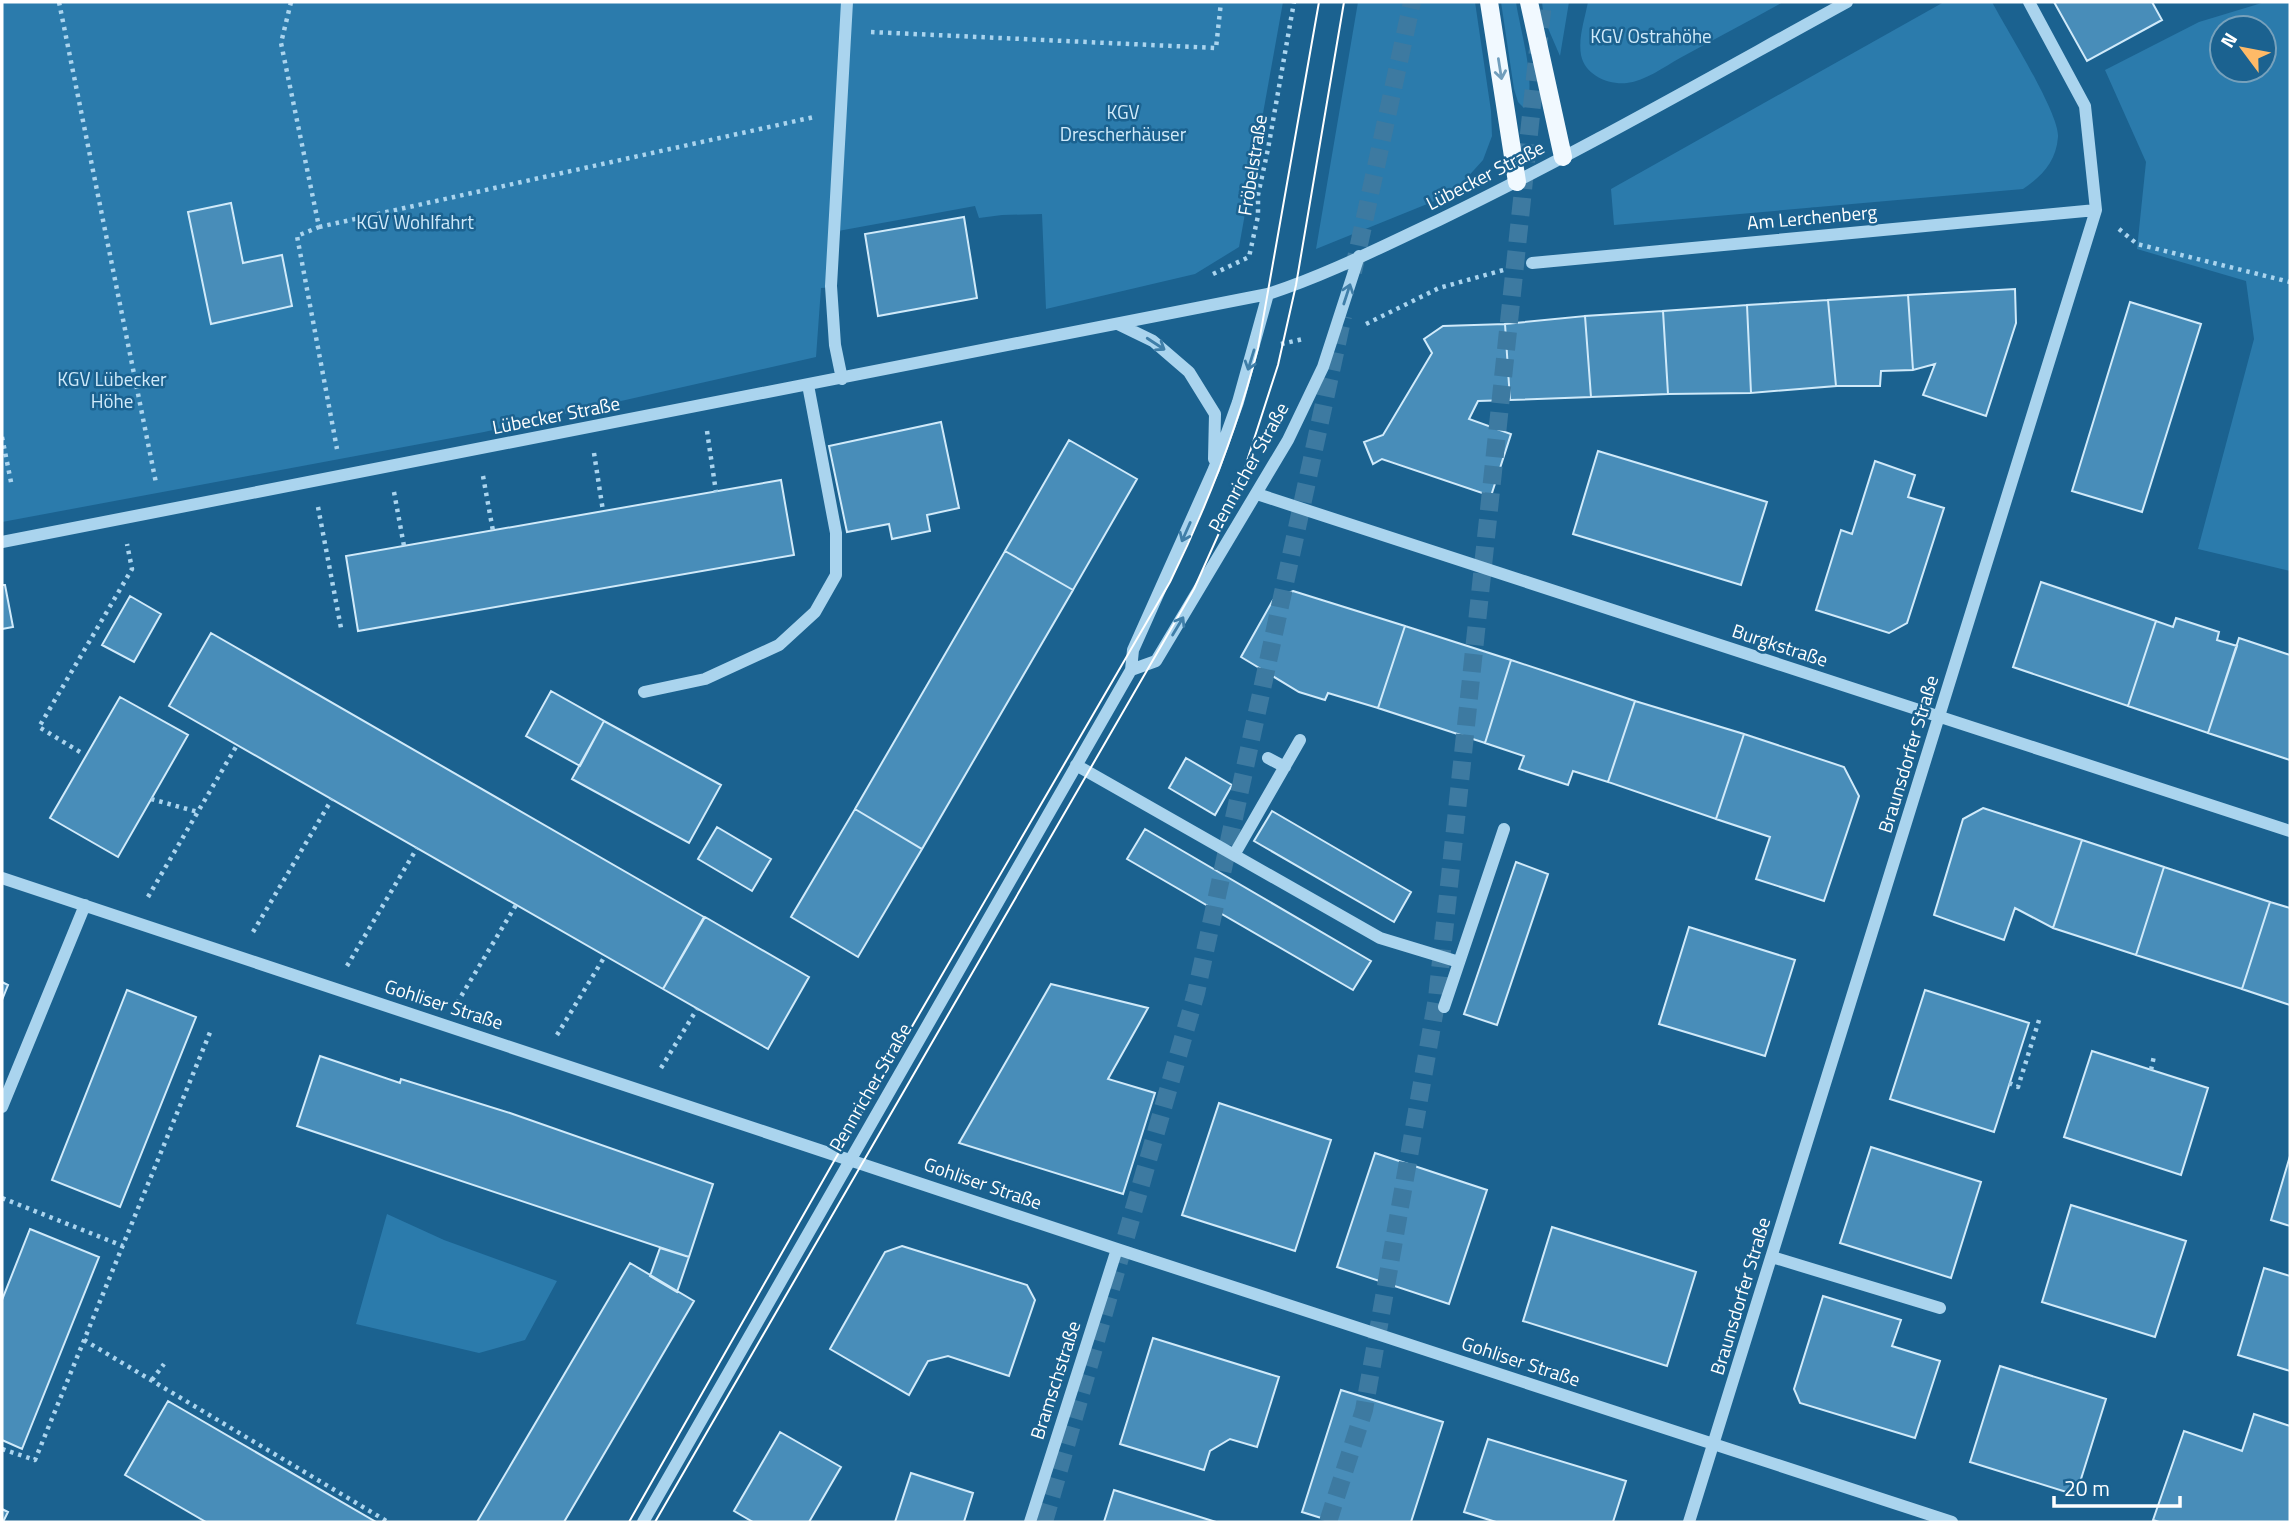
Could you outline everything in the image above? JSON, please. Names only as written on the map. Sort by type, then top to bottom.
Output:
[{"type":"main road","points":[[1489,2],[1517,182]]},
{"type":"main road","points":[[1529,2],[1563,157]]},
{"type":"street","points":[[842,379],[835,345],[831,286],[847,2]]},
{"type":"street","name":"Lübecker Straße","points":[[2,542],[1268,294],[1296,285],[1517,182],[1847,2]]},
{"type":"street","name":"Braunsdorfer Straße","points":[[1689,1522],[2096,210],[2085,106],[2029,2]]},
{"type":"street","name":"Am Lerchenberg","points":[[1532,263],[2096,210]]},
{"type":"street","name":"Pennricher Straße","points":[[1131,670],[1156,661],[1288,440],[1323,367],[1359,256]]},
{"type":"street","name":"Pennricher Straße","points":[[643,1522],[1131,670],[1133,650],[1214,469],[1238,402],[1268,294]]},
{"type":"street","points":[[1118,324],[1153,341],[1189,372],[1215,414],[1214,469]]},
{"type":"street","points":[[644,692],[705,679],[779,645],[815,612],[836,575],[836,533],[808,385]]},
{"type":"street","name":"Burgkstraße","points":[[1257,494],[2290,831]]},
{"type":"street","points":[[1234,855],[1300,740]]},
{"type":"street","points":[[1268,758],[1284,767]]},
{"type":"street","points":[[1076,765],[1380,938],[1459,962]]},
{"type":"street","points":[[1444,1007],[1504,829]]},
{"type":"street","name":"Gohliser Straße","points":[[2,878],[1117,1249],[1952,1522]]},
{"type":"street","points":[[2,1107],[85,905]]},
{"type":"street","name":"Bramschstraße","points":[[1030,1522],[1117,1249]]},
{"type":"street","points":[[1772,1258],[1940,1308]]},
{"type":"path","points":[[60,2],[162,512]]},
{"type":"path","points":[[290,2],[281,43],[319,228]]},
{"type":"path","points":[[846,31],[1216,48],[1221,2]]},
{"type":"path","name":"Fröbelstraße","points":[[1207,307],[1209,275],[1249,257],[1294,2]]},
{"type":"path","points":[[342,477],[297,236],[319,228],[842,111]]},
{"type":"path","points":[[2096,210],[2137,244],[2290,282]]},
{"type":"path","points":[[1355,329],[1439,288],[1532,263]]},
{"type":"path","points":[[703,406],[716,492]]},
{"type":"path","points":[[591,428],[603,511]]},
{"type":"path","points":[[2,438],[12,487]]},
{"type":"path","points":[[479,450],[493,531]]},
{"type":"path","points":[[390,467],[404,546]]},
{"type":"path","points":[[313,482],[341,628]]},
{"type":"path","points":[[80,752],[39,727],[132,569],[122,519]]},
{"type":"path","points":[[134,922],[237,745]]},
{"type":"path","points":[[151,799],[198,812]]},
{"type":"path","points":[[238,956],[332,799]]},
{"type":"path","points":[[334,988],[417,848]]},
{"type":"path","points":[[444,1024],[516,905]]},
{"type":"path","points":[[544,1057],[605,956]]},
{"type":"path","points":[[646,1091],[697,1009]]},
{"type":"path","points":[[2009,1083],[2018,1087],[2040,1017]]},
{"type":"path","points":[[2,1449],[35,1460],[211,1030]]},
{"type":"path","points":[[2151,1070],[2154,1056]]},
{"type":"path","points":[[2,1198],[123,1246]]},
{"type":"path","points":[[84,1340],[388,1522]]},
{"type":"path","points":[[152,1380],[164,1364]]},
{"type":"green space","points":[[2,2],[1283,2],[1239,247],[1195,274],[1046,309],[1042,214],[979,218],[975,206],[838,231],[835,287],[821,288],[816,357],[484,432],[2,522]]},
{"type":"green space","points":[[1358,2],[1475,2],[1491,111],[1492,136],[1483,160],[1464,181],[1442,198],[1316,249]]},
{"type":"green space","points":[[1501,2],[1516,2],[1529,73],[1530,88],[1524,108],[1518,102],[1514,89]]},
{"type":"green space","points":[[1542,2],[1569,2],[1560,56],[1544,19]]},
{"type":"green space","name":"KGV Ostrahöhe","points":[[1588,2],[1783,2],[1647,77],[1620,83],[1598,77],[1583,62],[1580,42]]},
{"type":"green space","points":[[1944,2],[1992,2],[2031,70],[2050,110],[2056,126],[2057,146],[2042,173],[2023,189],[1614,225],[1611,189]]},
{"type":"green space","points":[[2265,2],[2290,2],[2290,571],[2198,549],[2254,339],[2246,281],[2137,249],[2146,162],[2105,70],[2208,19],[2208,84],[2278,84],[2278,14],[2225,14]]},
{"type":"green space","points":[[387,1214],[444,1240],[557,1281],[525,1340],[479,1353],[356,1324]]},
{"type":"building","points":[[2054,2],[2152,2],[2162,20],[2087,61]]},
{"type":"building","points":[[231,203],[243,263],[282,255],[292,306],[211,324],[188,212]]},
{"type":"building","points":[[964,217],[977,298],[878,316],[865,234]]},
{"type":"building","points":[[2015,289],[2016,323],[1986,416],[1923,395],[1935,364],[1913,370],[1908,295]]},
{"type":"building","points":[[1908,295],[1913,370],[1881,371],[1880,386],[1836,386],[1828,300]]},
{"type":"building","points":[[1828,300],[1836,386],[1751,393],[1747,305]]},
{"type":"building","points":[[2130,302],[2201,324],[2142,512],[2072,491]]},
{"type":"building","points":[[1747,305],[1751,393],[1668,394],[1663,311]]},
{"type":"building","points":[[1663,311],[1668,394],[1591,397],[1585,316]]},
{"type":"building","points":[[1585,316],[1591,397],[1510,400],[1505,324]]},
{"type":"building","points":[[1505,324],[1510,400],[1478,401],[1469,419],[1511,434],[1491,496],[1382,459],[1373,464],[1364,442],[1383,435],[1432,353],[1424,339],[1443,326]]},
{"type":"building","points":[[941,422],[959,508],[927,515],[930,531],[892,539],[889,524],[847,532],[829,446]]},
{"type":"building","points":[[1069,440],[1137,479],[1073,590],[1005,551]]},
{"type":"building","points":[[1598,451],[1767,502],[1741,585],[1573,534]]},
{"type":"building","points":[[1875,461],[1915,475],[1908,497],[1944,508],[1907,623],[1889,633],[1816,610],[1841,530],[1852,534]]},
{"type":"building","points":[[781,480],[794,555],[358,631],[346,556]]},
{"type":"building","points":[[1005,551],[1073,590],[922,849],[855,809]]},
{"type":"building","points":[[2041,582],[2156,621],[2128,706],[2013,667]]},
{"type":"building","points":[[2,585],[5,585],[13,627],[2,629]]},
{"type":"building","points":[[1293,591],[1405,626],[1378,708],[1328,693],[1325,700],[1299,692],[1241,657],[1273,600]]},
{"type":"building","points":[[130,596],[161,614],[134,662],[102,645]]},
{"type":"building","points":[[2176,618],[2219,632],[2217,640],[2237,646],[2208,733],[2128,706],[2156,621],[2173,627]]},
{"type":"building","points":[[1405,626],[1511,660],[1485,743],[1378,708]]},
{"type":"building","points":[[211,633],[704,917],[663,989],[169,706]]},
{"type":"building","points":[[2239,638],[2290,655],[2290,760],[2208,733]]},
{"type":"building","points":[[1511,660],[1635,701],[1608,782],[1573,771],[1568,785],[1519,769],[1524,756],[1485,743]]},
{"type":"building","points":[[551,691],[604,721],[580,766],[526,736]]},
{"type":"building","points":[[120,697],[188,735],[118,857],[50,818]]},
{"type":"building","points":[[1635,701],[1744,734],[1716,819],[1608,782]]},
{"type":"building","points":[[604,721],[721,785],[689,843],[572,779]]},
{"type":"building","points":[[1744,734],[1844,767],[1859,796],[1824,901],[1756,879],[1770,837],[1716,819]]},
{"type":"building","points":[[1186,758],[1232,785],[1215,815],[1169,788]]},
{"type":"building","points":[[1983,808],[2082,840],[2053,928],[2015,908],[2004,940],[1934,915],[1963,819]]},
{"type":"building","points":[[855,809],[922,849],[858,957],[791,917]]},
{"type":"building","points":[[1272,811],[1411,892],[1394,922],[1254,841]]},
{"type":"building","points":[[717,827],[771,859],[752,891],[698,859]]},
{"type":"building","points":[[1145,829],[1371,961],[1353,990],[1127,859]]},
{"type":"building","points":[[2082,840],[2164,867],[2136,955],[2053,928]]},
{"type":"building","points":[[1516,862],[1548,874],[1497,1025],[1464,1014]]},
{"type":"building","points":[[2164,867],[2270,902],[2242,989],[2136,955]]},
{"type":"building","points":[[2270,902],[2290,908],[2290,1005],[2242,989]]},
{"type":"building","points":[[705,917],[809,977],[768,1049],[663,989]]},
{"type":"building","points":[[1689,927],[1795,960],[1765,1056],[1659,1024]]},
{"type":"building","points":[[2,982],[8,985],[2,1000]]},
{"type":"building","points":[[1051,984],[1148,1008],[1108,1079],[1155,1093],[1123,1194],[959,1143]]},
{"type":"building","points":[[127,990],[196,1017],[120,1207],[52,1180]]},
{"type":"building","points":[[1925,990],[2029,1023],[1994,1132],[1890,1099]]},
{"type":"building","points":[[2092,1051],[2208,1088],[2181,1175],[2064,1137]]},
{"type":"building","points":[[320,1056],[400,1083],[401,1079],[510,1113],[713,1184],[689,1257],[297,1126]]},
{"type":"building","points":[[1219,1103],[1331,1140],[1295,1251],[1182,1215]]},
{"type":"building","points":[[1871,1147],[1981,1182],[1951,1278],[1840,1243]]},
{"type":"building","points":[[1375,1153],[1487,1190],[1449,1304],[1337,1267]]},
{"type":"building","points":[[2290,1156],[2290,1226],[2271,1220]]},
{"type":"building","points":[[2071,1205],[2186,1241],[2155,1337],[2042,1302]]},
{"type":"building","points":[[1552,1227],[1696,1272],[1667,1366],[1523,1321]]},
{"type":"building","points":[[30,1229],[99,1257],[22,1449],[2,1440],[2,1300]]},
{"type":"building","points":[[902,1246],[1027,1285],[1035,1300],[1009,1376],[948,1356],[928,1361],[909,1395],[830,1349],[885,1252]]},
{"type":"building","points":[[660,1248],[689,1257],[677,1292],[650,1276]]},
{"type":"building","points":[[630,1263],[694,1301],[564,1522],[477,1522]]},
{"type":"building","points":[[2264,1268],[2290,1276],[2290,1371],[2238,1355]]},
{"type":"building","points":[[1823,1296],[1901,1320],[1892,1346],[1940,1361],[1915,1438],[1800,1403],[1794,1389]]},
{"type":"building","points":[[1153,1338],[1279,1377],[1257,1447],[1230,1439],[1210,1451],[1204,1470],[1120,1444]]},
{"type":"building","points":[[2000,1366],[2106,1399],[2076,1495],[1970,1462]]},
{"type":"building","points":[[1341,1390],[1443,1422],[1411,1522],[1334,1522],[1302,1512]]},
{"type":"building","points":[[168,1401],[376,1522],[206,1522],[125,1475]]},
{"type":"building","points":[[2254,1414],[2290,1426],[2290,1522],[2153,1520],[2184,1431],[2242,1451]]},
{"type":"building","points":[[780,1432],[841,1467],[809,1522],[753,1522],[734,1511]]},
{"type":"building","points":[[1488,1439],[1626,1481],[1613,1522],[1496,1522],[1464,1512]]},
{"type":"building","points":[[911,1473],[973,1493],[964,1522],[895,1522]]},
{"type":"building","points":[[1114,1490],[1216,1522],[1104,1522]]},
{"type":"building","points":[[2,1509],[8,1512],[3,1522],[2,1522]]},
{"type":"tunnel","points":[[1353,272],[1412,2]]},
{"type":"tunnel","points":[[1328,1522],[1364,1410],[1437,998],[1543,2]]},
{"type":"tunnel","points":[[1044,1522],[1196,993],[1343,316]]},
{"type":"tram line","points":[[629,1522],[838,1154],[1170,582],[1184,553],[1231,438],[1258,348],[1319,2]]},
{"type":"tram line","points":[[655,1522],[1194,589],[1236,495],[1278,365],[1296,285],[1344,2]]},
{"type":"park label","name":"KGV Drescherhäuser","points":[[1123,123]]},
{"type":"park label","name":"KGV Wohlfahrt","points":[[415,222]]},
{"type":"park label","name":"KGV Lübecker Höhe","points":[[112,390]]}]
